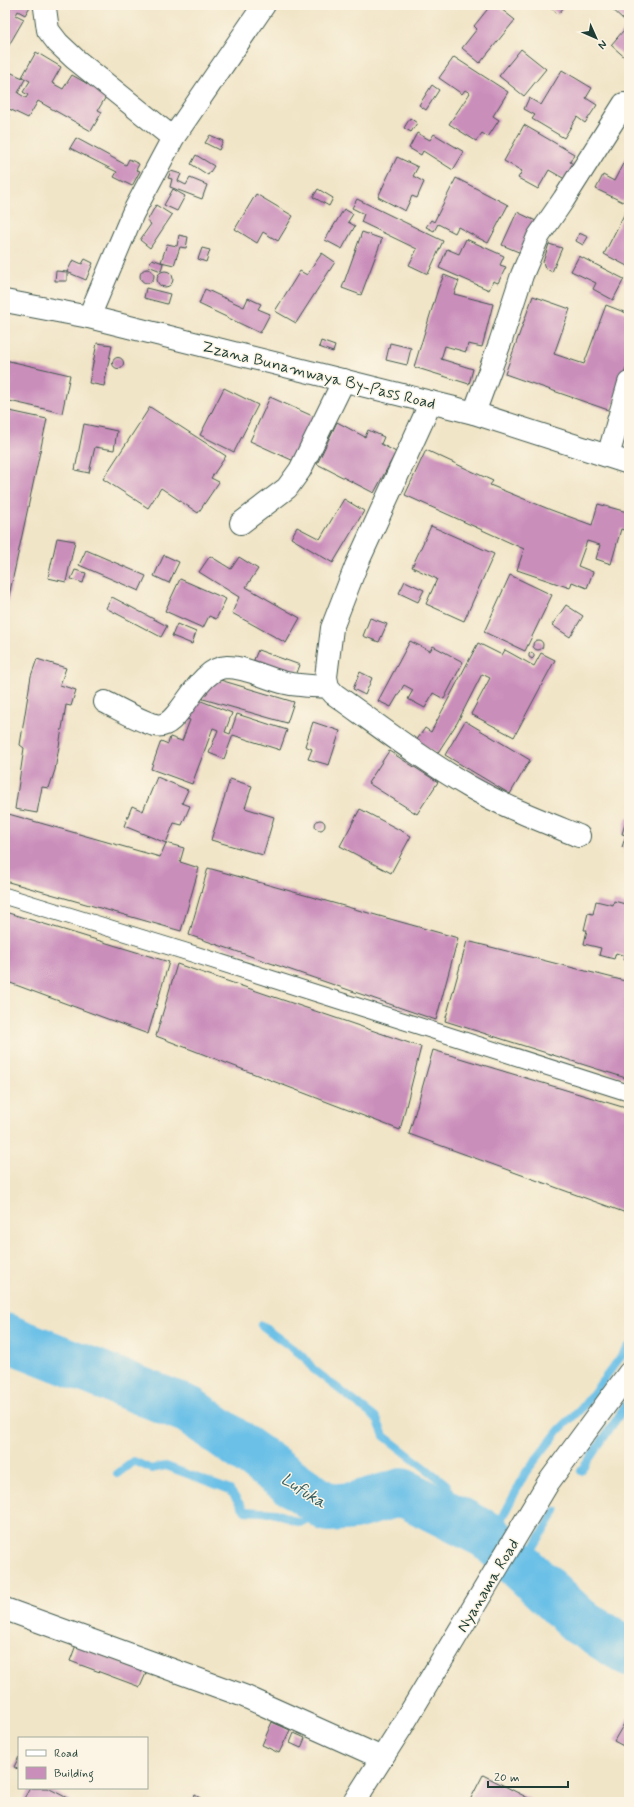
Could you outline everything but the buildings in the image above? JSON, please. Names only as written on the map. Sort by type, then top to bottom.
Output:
[{"type":"street","points":[[46,5],[45,8],[48,30],[58,43],[75,59],[173,138]]},
{"type":"street","points":[[89,317],[133,213],[173,138],[264,5]]},
{"type":"street","points":[[474,413],[500,343],[522,275],[538,237],[624,104]]},
{"type":"street","name":"Zzana Bunamwaya By-Pass Road","points":[[5,301],[89,317],[474,413],[629,463]]},
{"type":"street","points":[[241,523],[287,488],[300,470],[344,380]]},
{"type":"street","points":[[608,456],[629,383]]},
{"type":"street","points":[[431,402],[356,566],[332,628],[326,677],[328,687],[334,694],[470,788],[505,806],[579,836]]},
{"type":"street","points":[[106,702],[156,726],[166,725],[173,719],[203,678],[216,670],[226,667],[244,670],[287,683],[328,687]]},
{"type":"street","name":"Nyanama Road","points":[[354,1802],[548,1483],[629,1373]]},
{"type":"street","points":[[5,1609],[244,1696],[382,1758]]},
{"type":"lane","points":[[5,896],[184,951],[629,1093]]},
{"type":"waterway","points":[[261,1325],[304,1357],[313,1369],[377,1419],[384,1436],[446,1484],[470,1528]]},
{"type":"waterway","name":"Lufuka","points":[[5,1337],[189,1410],[328,1508],[354,1506],[402,1492],[487,1535],[579,1621],[629,1652]]},
{"type":"waterway","points":[[487,1535],[501,1520],[526,1472],[559,1430],[581,1409],[629,1346]]},
{"type":"waterway","points":[[581,1471],[629,1401]]},
{"type":"waterway","points":[[117,1474],[134,1461],[151,1469],[166,1466],[230,1490],[245,1511],[276,1513],[300,1523],[328,1508]]},
{"type":"waterway","points":[[522,1566],[556,1511]]}]
